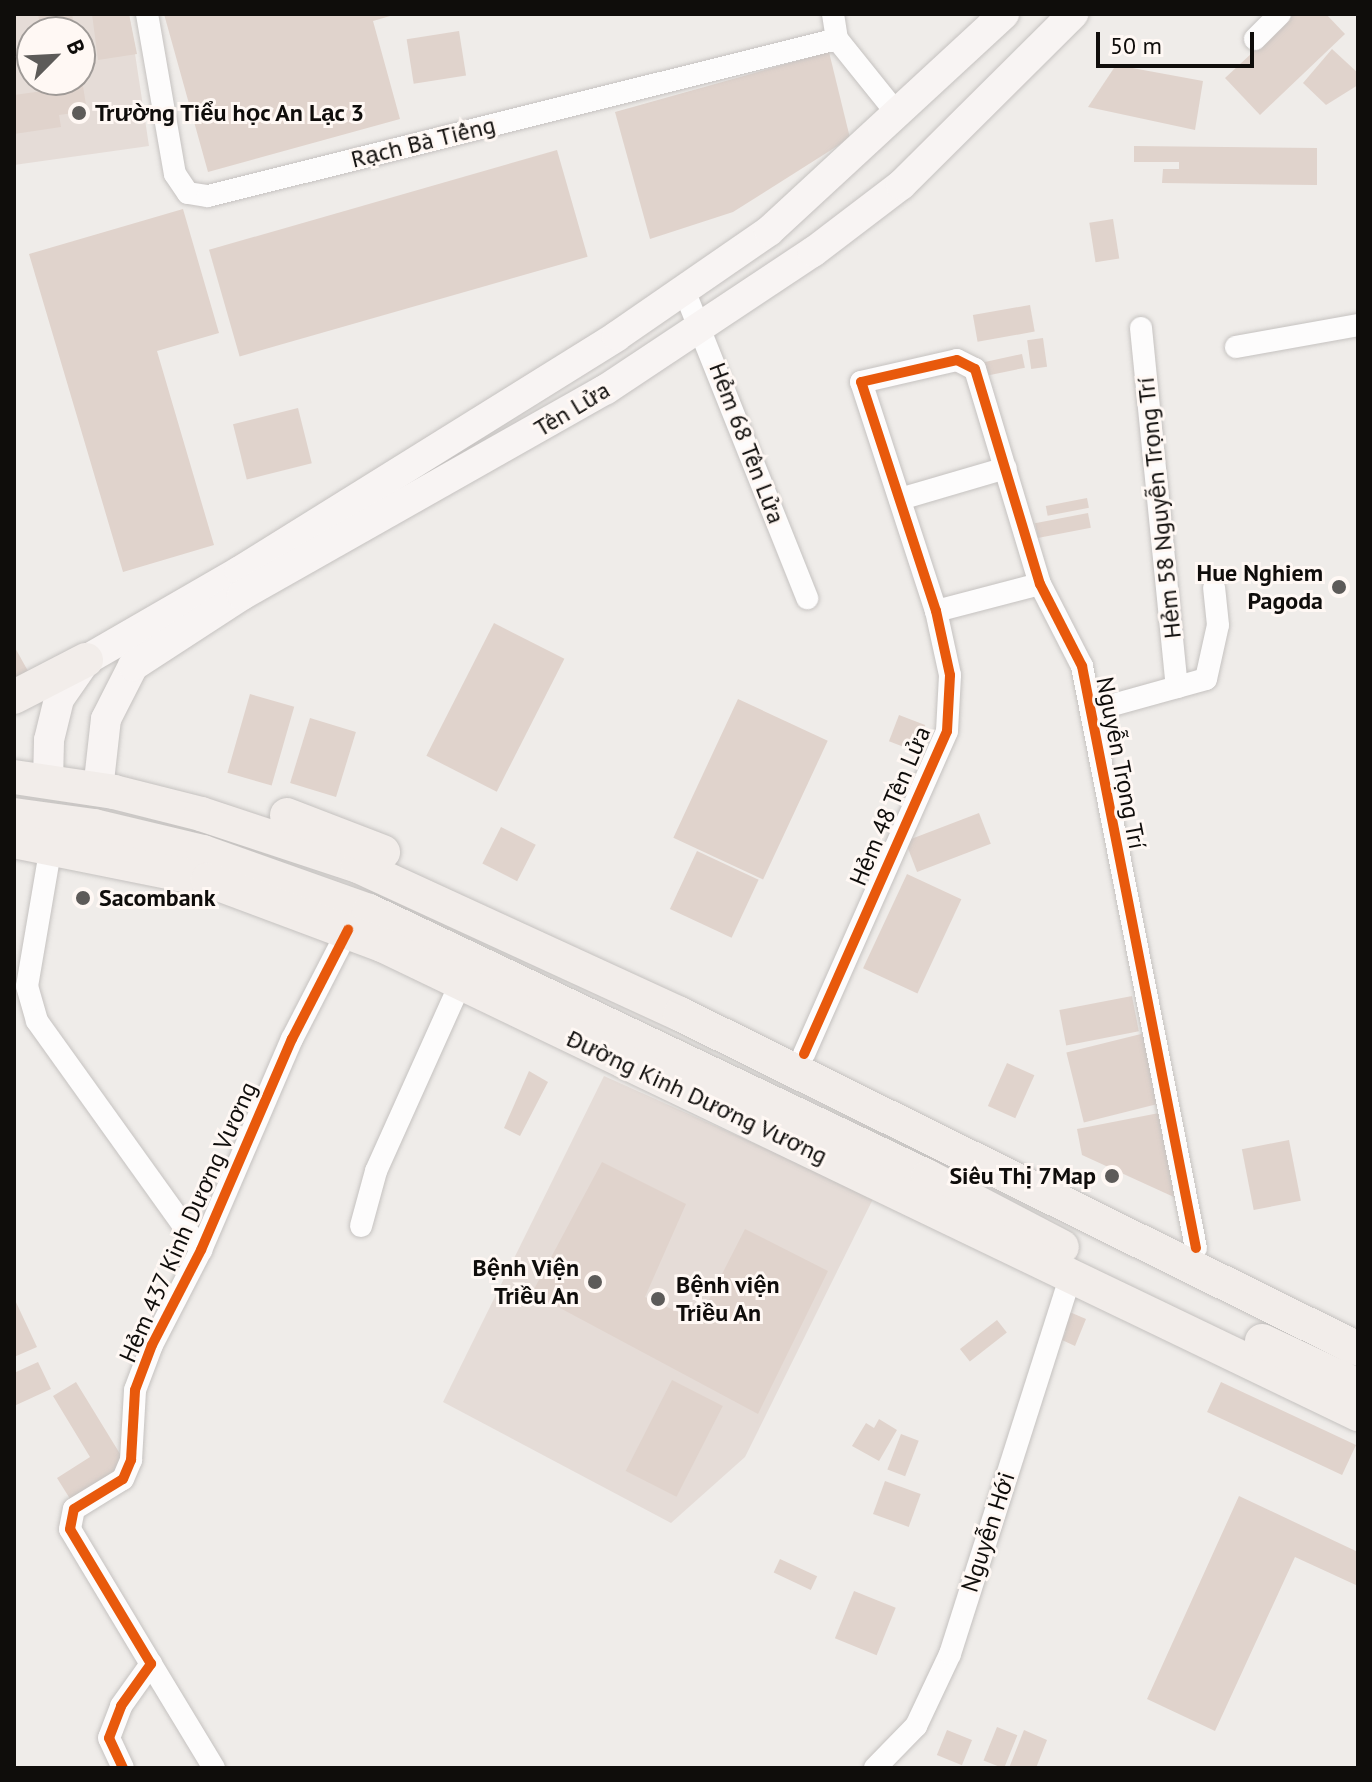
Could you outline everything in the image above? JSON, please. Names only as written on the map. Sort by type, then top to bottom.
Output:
[{"type":"main road","name":"Tên Lửa","points":[[48,782],[49,740],[59,699],[86,660],[240,571],[684,290],[769,231],[1004,14]]},
{"type":"main road","name":"Tên Lửa","points":[[98,790],[100,747],[112,699],[133,666],[150,652],[582,404],[701,327],[901,185],[1073,14]]},
{"type":"main road","points":[[14,697],[86,660]]},
{"type":"main road","points":[[14,777],[98,790],[257,830],[358,866],[684,1007],[1198,1261],[1358,1349]]},
{"type":"main road","points":[[48,782],[51,832]]},
{"type":"main road","points":[[92,839],[98,790]]},
{"type":"main road","name":"Đường Kinh Dương Vương","points":[[14,815],[51,832],[254,867],[344,901],[1070,1277],[1358,1386]]},
{"type":"main road","name":"Đường Kinh Dương Vương","points":[[14,841],[51,832]]},
{"type":"main road","name":"Đường Kinh Dương Vương","points":[[92,839],[348,930],[461,982],[656,1063],[1226,1336],[1358,1414]]},
{"type":"main road","points":[[656,1063],[684,1007]]},
{"type":"main road","points":[[1198,1261],[1358,1324]]},
{"type":"street","name":"Rạch Bà Tiếng","points":[[147,14],[175,174],[188,193],[208,196],[837,39]]},
{"type":"street","points":[[833,14],[837,39],[898,115]]},
{"type":"street","points":[[1255,39],[1280,14]]},
{"type":"street","name":"Hẻm 68 Tên Lửa","points":[[684,290],[807,598]]},
{"type":"street","points":[[1236,347],[1358,325]]},
{"type":"street","name":"Hẻm 58 Nguyễn Trọng Trí","points":[[1141,328],[1177,687]]},
{"type":"street","name":"Nguyễn Trọng Trí","points":[[861,382],[957,360],[975,369],[1040,584],[1082,666],[1198,1261]]},
{"type":"street","name":"Hẻm 48 Tên Lửa","points":[[800,1064],[947,731],[950,675],[936,611],[861,382]]},
{"type":"street","points":[[900,499],[1006,468]]},
{"type":"street","points":[[936,611],[1040,584]]},
{"type":"street","name":"Hẻm 58 Nguyễn Trọng Trí","points":[[1091,711],[1206,679],[1214,661],[1218,625],[1214,588]]},
{"type":"street","points":[[51,832],[27,986],[37,1021],[201,1250]]},
{"type":"street","name":"Hẻm 437 Kinh Dương Vương","points":[[151,1664],[70,1529],[74,1509],[123,1479],[131,1460],[135,1390],[201,1250],[250,1129],[348,930]]},
{"type":"street","points":[[361,1226],[376,1171],[461,982]]},
{"type":"street","name":"Nguyễn Hới","points":[[875,1768],[916,1726],[946,1665],[1070,1277]]},
{"type":"street","points":[[123,1768],[109,1738],[121,1706],[151,1664],[214,1768]]},
{"type":"shaded area","name":"Trường Tiểu học An Lạc 3","points":[[14,14],[129,14],[149,146],[14,165]]},
{"type":"shaded area","name":"Bệnh viện Triều An","points":[[604,1076],[874,1197],[745,1457],[671,1523],[443,1402]]},
{"type":"building","points":[[38,14],[72,16],[38,16]]},
{"type":"building","points":[[129,14],[137,54],[98,60],[96,16],[92,16]]},
{"type":"building","points":[[164,14],[397,14],[373,21],[400,119],[208,172]]},
{"type":"building","points":[[1294,14],[1326,14],[1345,34],[1260,115],[1225,78]]},
{"type":"building","points":[[459,31],[466,75],[414,84],[407,39]]},
{"type":"building","points":[[1332,49],[1358,73],[1358,85],[1326,105],[1303,83]]},
{"type":"building","points":[[829,52],[850,138],[733,212],[650,239],[615,112]]},
{"type":"building","points":[[1116,65],[1203,81],[1195,130],[1088,107]]},
{"type":"building","points":[[14,95],[85,96],[87,111],[59,115],[61,127],[14,134]]},
{"type":"building","points":[[1134,146],[1317,148],[1317,185],[1162,183],[1163,169],[1179,169],[1179,162],[1134,162]]},
{"type":"building","points":[[557,150],[588,257],[240,356],[209,250]]},
{"type":"building","points":[[183,209],[219,333],[157,351],[214,545],[123,572],[29,254]]},
{"type":"building","points":[[1113,219],[1119,259],[1096,262],[1089,223]]},
{"type":"building","points":[[1030,305],[1035,332],[978,342],[973,315]]},
{"type":"building","points":[[1043,338],[1047,367],[1031,369],[1027,340]]},
{"type":"building","points":[[1022,354],[1025,368],[988,376],[985,362]]},
{"type":"building","points":[[298,408],[312,463],[247,480],[233,424]]},
{"type":"building","points":[[1087,498],[1089,508],[1048,516],[1046,506]]},
{"type":"building","points":[[1088,513],[1091,528],[1038,538],[1035,523]]},
{"type":"building","points":[[494,623],[564,659],[497,792],[426,756]]},
{"type":"building","points":[[14,646],[28,671],[14,679]]},
{"type":"building","points":[[250,694],[294,707],[272,786],[227,773]]},
{"type":"building","points":[[738,699],[828,741],[763,880],[673,838]]},
{"type":"building","points":[[899,715],[925,725],[915,751],[889,741]]},
{"type":"building","points":[[310,718],[356,732],[336,797],[290,783]]},
{"type":"building","points":[[979,813],[991,844],[917,872],[905,841]]},
{"type":"building","points":[[501,827],[536,845],[517,881],[482,864]]},
{"type":"building","points":[[697,851],[759,880],[732,938],[670,909]]},
{"type":"building","points":[[907,874],[961,899],[917,994],[863,968]]},
{"type":"building","points":[[1132,996],[1139,1031],[1066,1045],[1059,1010]]},
{"type":"building","points":[[1145,1033],[1162,1103],[1084,1122],[1066,1053]]},
{"type":"building","points":[[1007,1063],[1034,1075],[1015,1118],[988,1106]]},
{"type":"building","points":[[529,1071],[548,1082],[520,1136],[504,1128]]},
{"type":"building","points":[[1159,1113],[1176,1198],[1082,1155],[1077,1129]]},
{"type":"building","points":[[1289,1140],[1301,1201],[1254,1210],[1242,1149]]},
{"type":"building","name":"Bệnh Viện Triều An","points":[[602,1162],[686,1204],[645,1297],[698,1321],[745,1229],[828,1271],[758,1414],[532,1293]]},
{"type":"building","points":[[14,1298],[37,1347],[14,1357]]},
{"type":"building","points":[[1065,1310],[1086,1319],[1075,1346],[1062,1340],[1066,1331],[1058,1328]]},
{"type":"building","points":[[997,1320],[1007,1333],[970,1362],[960,1349]]},
{"type":"building","points":[[38,1362],[51,1389],[14,1406],[14,1373]]},
{"type":"building","points":[[672,1380],[723,1406],[676,1497],[626,1471]]},
{"type":"building","points":[[76,1382],[125,1462],[122,1472],[72,1502],[57,1478],[90,1457],[53,1396]]},
{"type":"building","points":[[1221,1382],[1356,1445],[1342,1475],[1207,1412]]},
{"type":"building","points":[[879,1419],[897,1430],[879,1461],[852,1446],[866,1423],[874,1428]]},
{"type":"building","points":[[901,1434],[919,1441],[905,1476],[887,1469]]},
{"type":"building","points":[[885,1481],[921,1494],[909,1527],[873,1514]]},
{"type":"building","points":[[1239,1496],[1358,1552],[1358,1586],[1295,1557],[1215,1731],[1147,1699]]},
{"type":"building","points":[[780,1559],[817,1576],[811,1590],[774,1573]]},
{"type":"building","points":[[854,1591],[896,1608],[877,1655],[835,1638]]},
{"type":"building","points":[[997,1727],[1017,1735],[1004,1768],[984,1760]]},
{"type":"building","points":[[947,1730],[972,1740],[962,1765],[937,1755]]},
{"type":"building","points":[[1024,1730],[1047,1740],[1036,1768],[1009,1768]]},
{"type":"cycle path","points":[[804,1054],[947,731],[950,675],[936,611],[861,382],[957,360],[975,369],[1040,584],[1082,666],[1196,1248]]},
{"type":"cycle path","points":[[123,1768],[109,1738],[121,1706],[151,1664],[70,1529],[74,1509],[123,1479],[131,1460],[135,1390],[152,1345],[201,1250],[292,1039],[348,930]]},
{"type":"place","name":"Trường Tiểu học An Lạc 3","points":[[79,113]]},
{"type":"place","name":"Hue Nghiem Pagoda","points":[[1339,587]]},
{"type":"place","name":"Sacombank","points":[[83,898]]},
{"type":"place","name":"Siêu Thị 7Map","points":[[1112,1176]]},
{"type":"place","name":"Bệnh Viện Triều An","points":[[595,1282]]},
{"type":"place","name":"Bệnh viện Triều An","points":[[658,1299]]}]
